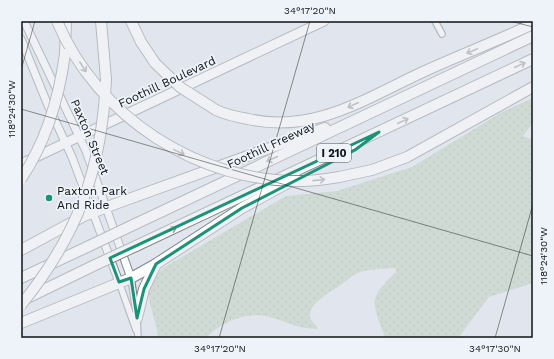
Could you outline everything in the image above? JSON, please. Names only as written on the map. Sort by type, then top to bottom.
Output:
[{"type":"highway","points":[[57,21],[72,51],[100,90],[139,126],[168,146],[194,159],[230,172],[263,178],[303,181],[339,177],[372,170],[407,157],[533,86]]},
{"type":"highway","points":[[21,179],[31,163],[50,122],[59,90],[65,54],[66,21]]},
{"type":"highway","points":[[21,305],[57,257],[81,206],[97,155],[105,104],[106,78],[101,21]]},
{"type":"highway","points":[[131,21],[141,42],[155,63],[180,87],[216,110],[229,115],[267,123],[307,121],[342,110],[425,71],[533,24]]},
{"type":"highway","name":"Foothill Freeway","points":[[21,278],[533,36]]},
{"type":"highway","name":"I 210","points":[[21,301],[533,59]]},
{"type":"highway","points":[[21,250],[107,207],[223,163],[370,112]]},
{"type":"highway","points":[[21,323],[131,278],[156,264],[242,208],[279,187],[355,150],[378,132]]},
{"type":"highway","points":[[137,318],[144,289],[156,264]]},
{"type":"main road","name":"Foothill Boulevard","points":[[21,164],[324,21]]},
{"type":"street","name":"Paxton Street","points":[[24,21],[80,137],[107,207],[131,278],[137,318],[138,337]]},
{"type":"street","points":[[436,21],[442,34]]},
{"type":"street","name":"Paxton Street","points":[[21,39],[47,103],[66,143],[119,282],[138,337]]},
{"type":"highlighted area","points":[[379,132],[355,150],[242,208],[156,264],[144,289],[137,318],[131,278],[119,282],[110,258]]},
{"type":"green space","points":[[533,98],[533,123],[523,136],[533,140],[533,283],[489,297],[458,338],[383,338],[384,334],[375,307],[375,300],[381,288],[396,272],[395,268],[370,270],[357,273],[321,298],[312,309],[310,315],[311,320],[317,326],[317,329],[303,328],[266,316],[258,315],[241,317],[225,323],[206,338],[158,338],[149,294],[155,277],[163,268],[286,196],[337,191],[412,167],[502,112]]},
{"type":"place","name":"Paxton Park And Ride","points":[[49,198]]}]
